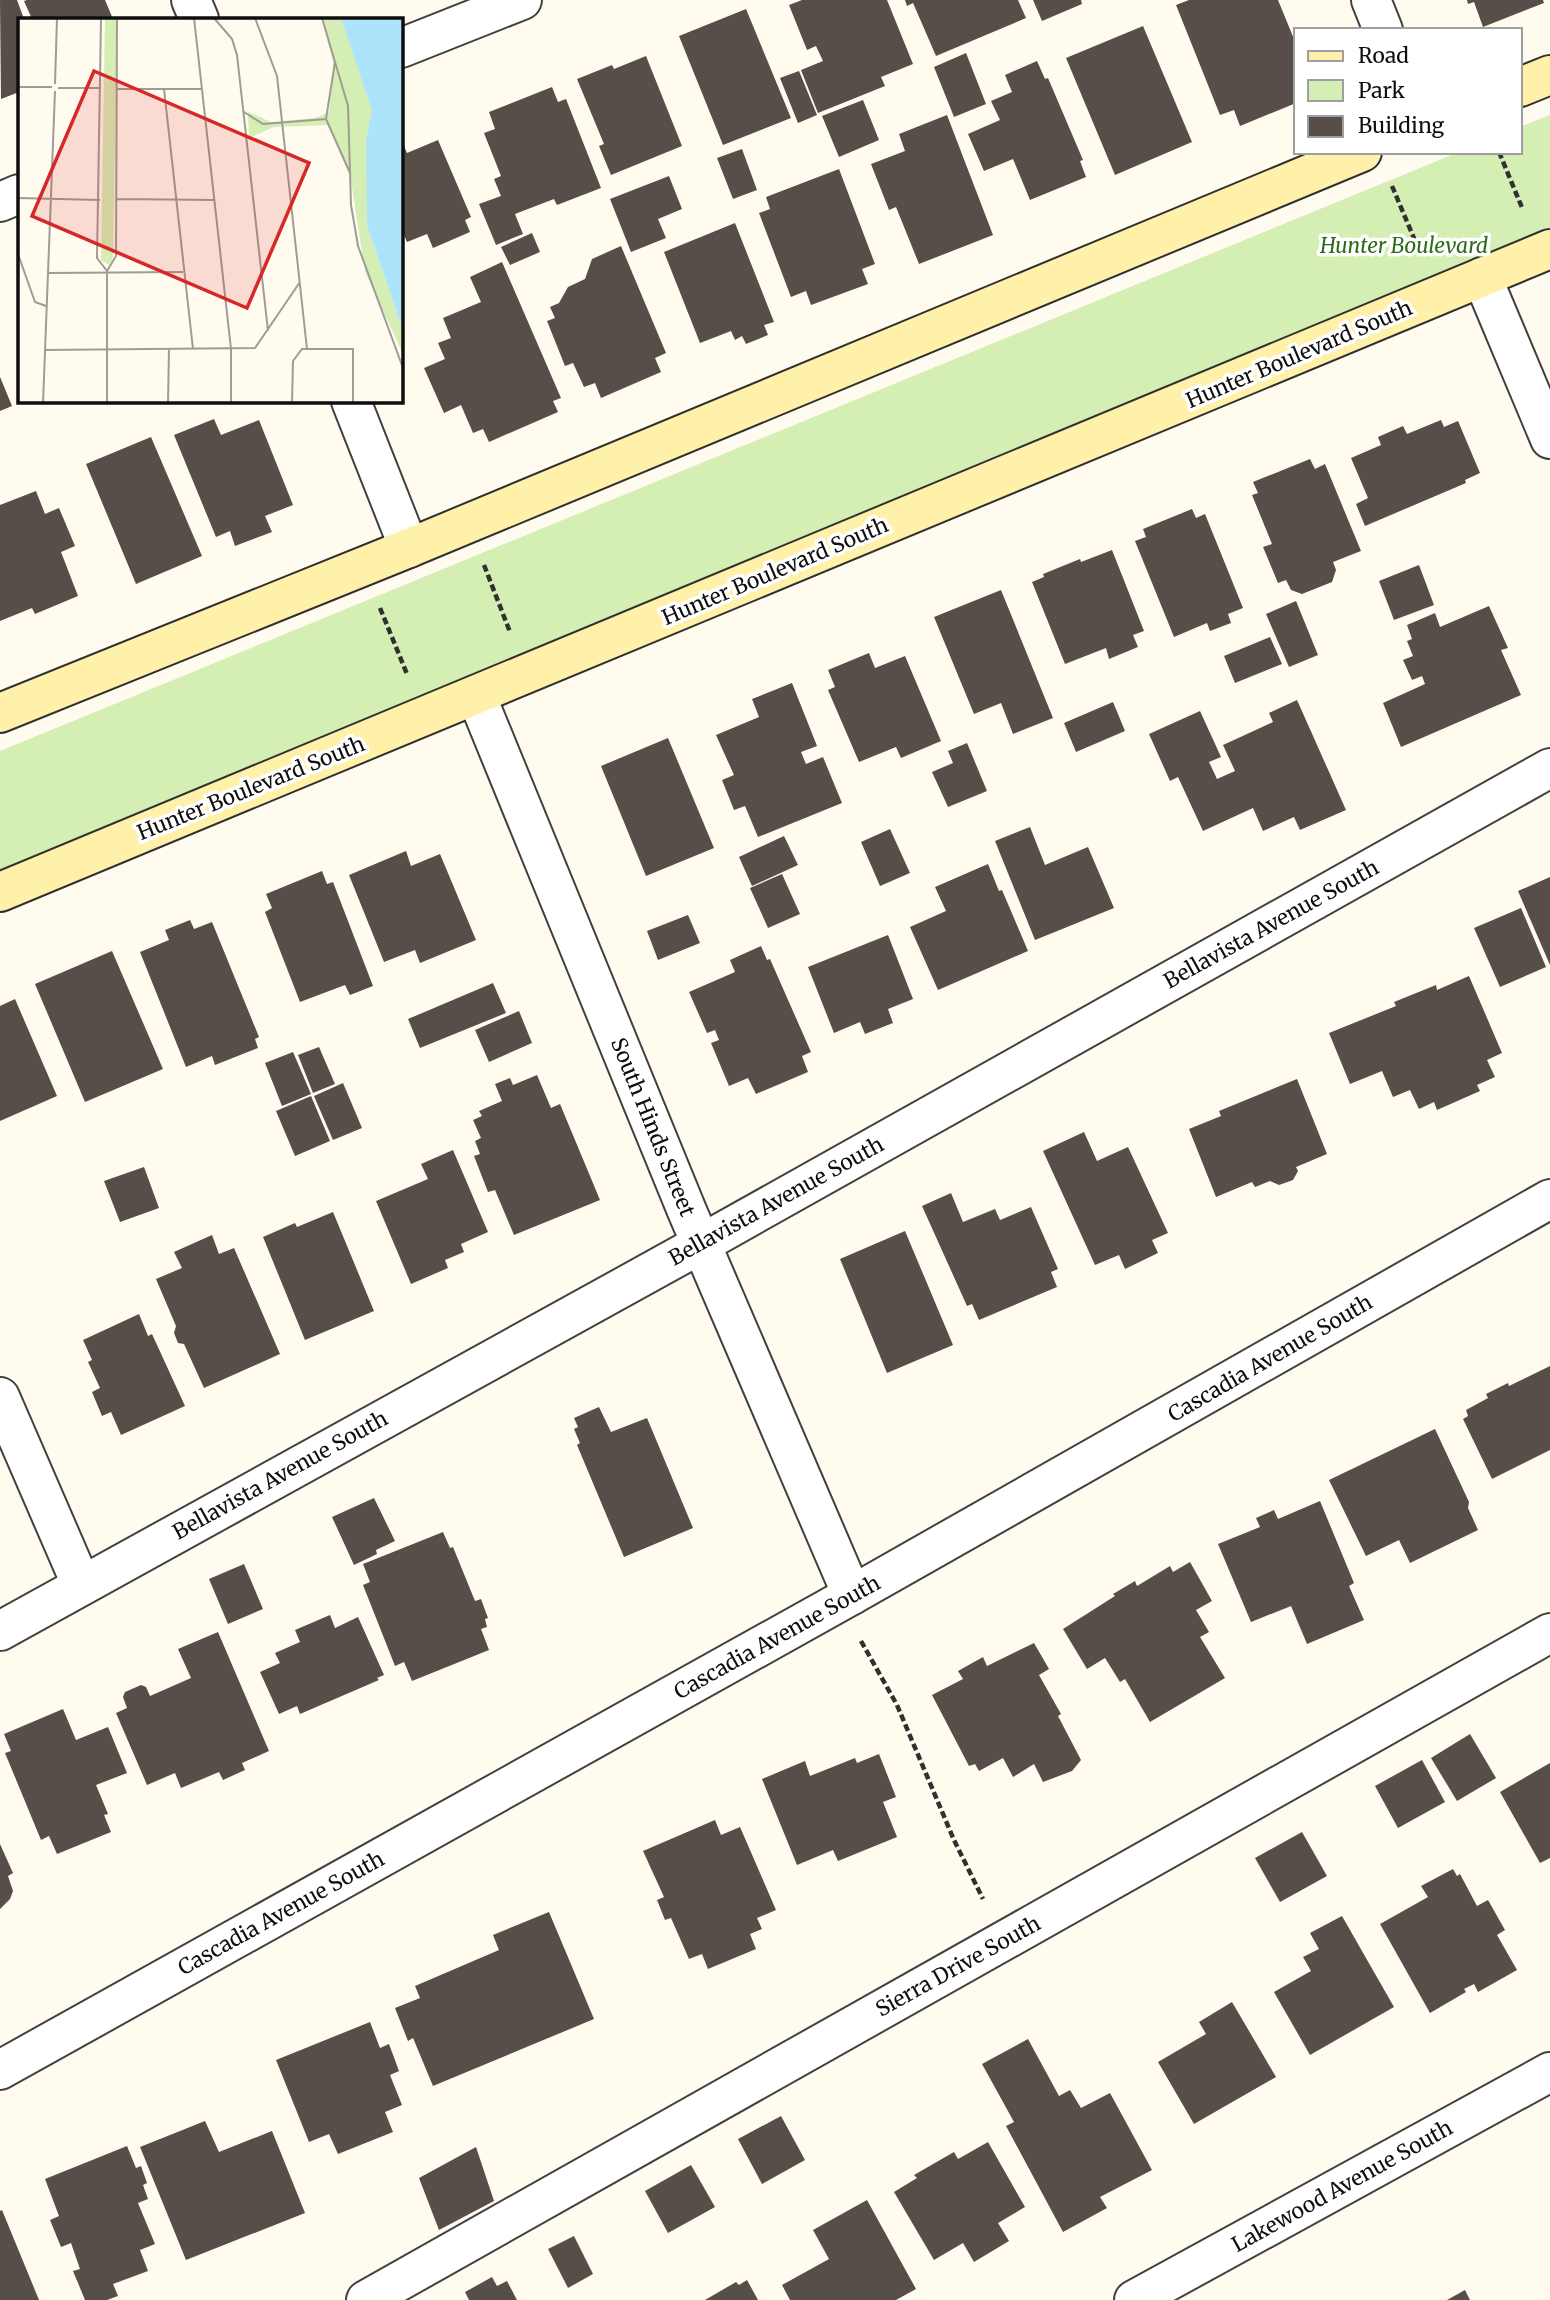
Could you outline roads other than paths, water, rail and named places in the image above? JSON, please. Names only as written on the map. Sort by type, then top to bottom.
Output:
[{"type":"street","points":[[191,0],[199,18]]},
{"type":"street","points":[[402,48],[522,0]]},
{"type":"street","points":[[1371,0],[1382,28]]},
{"type":"street","points":[[1522,86],[1550,75]]},
{"type":"street","points":[[0,713],[409,548],[1357,154]]},
{"type":"street","points":[[0,202],[18,194]]},
{"type":"street","name":"Hunter Boulevard South","points":[[0,892],[1550,249]]},
{"type":"street","points":[[1482,278],[1550,439]]},
{"type":"street","points":[[351,402],[409,548]]},
{"type":"street","name":"South Hinds Street","points":[[476,695],[701,1244],[852,1595]]},
{"type":"street","name":"Bellavista Avenue South","points":[[0,1631],[701,1244],[1550,768]]},
{"type":"street","name":"Cascadia Avenue South","points":[[0,2070],[852,1595],[1550,1199]]},
{"type":"street","points":[[0,1397],[81,1584]]},
{"type":"street","name":"Sierra Drive South","points":[[366,2300],[1550,1633]]},
{"type":"street","name":"Lakewood Avenue South","points":[[1134,2300],[1550,2072]]},
{"type":"park label","name":"Hunter Boulevard","points":[[1404,245]]}]
